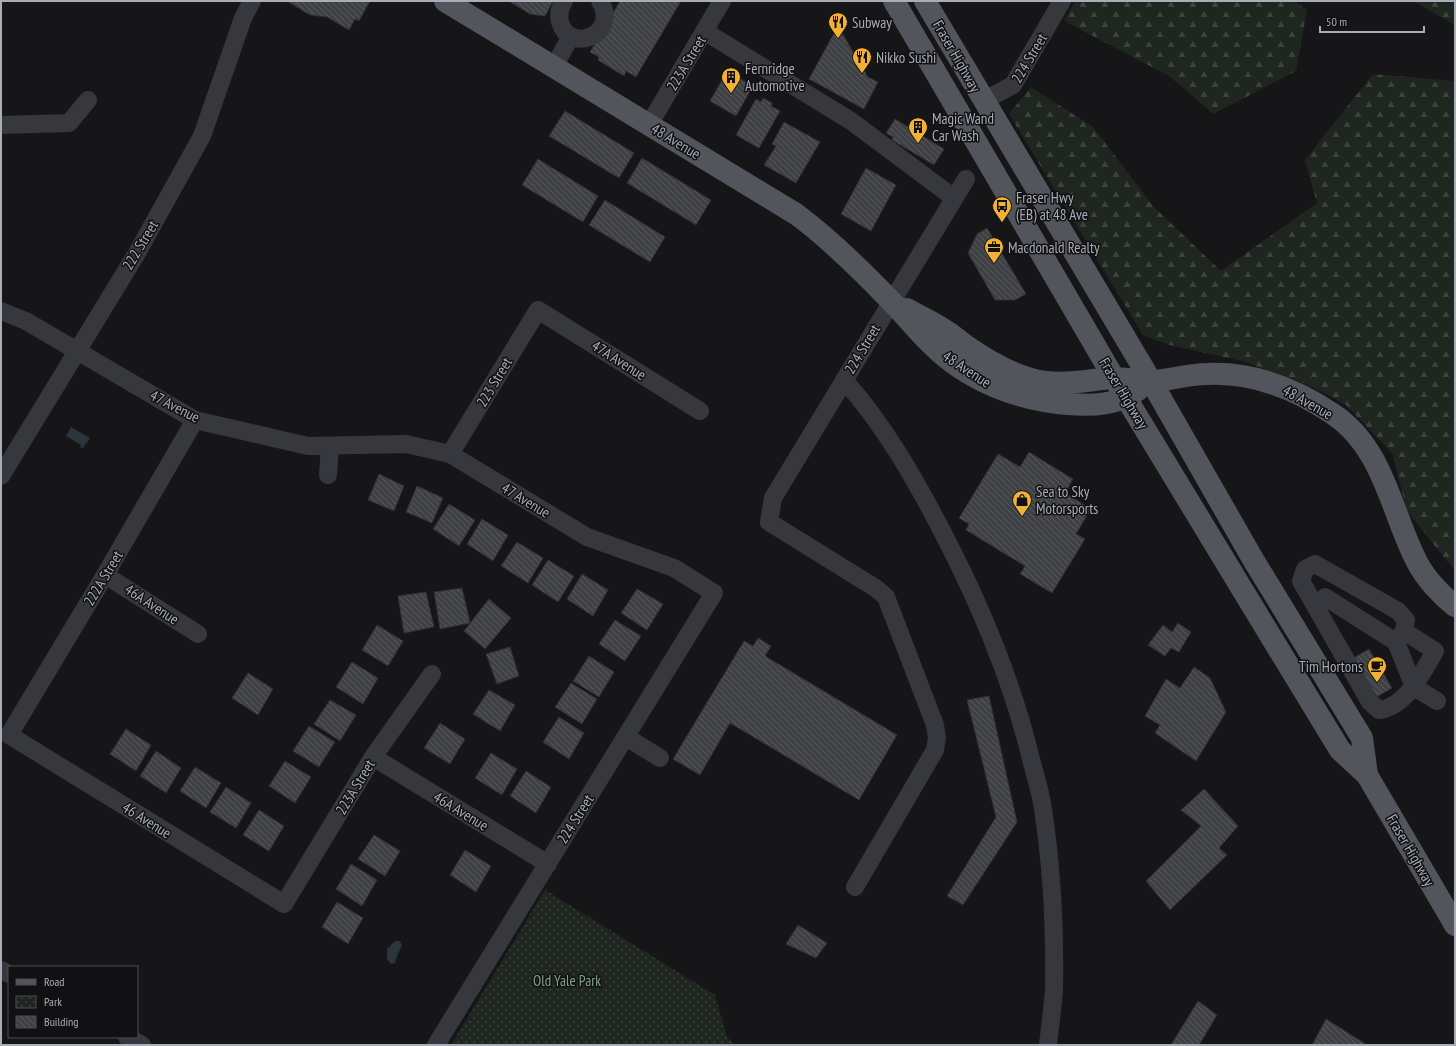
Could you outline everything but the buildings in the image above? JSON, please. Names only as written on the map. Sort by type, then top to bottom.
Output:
[{"type":"main road","name":"48 Avenue","points":[[445,1],[801,218],[824,236],[891,301],[932,346],[978,379],[998,389],[1048,403],[1077,405],[1106,404],[1126,399],[1151,381]]},
{"type":"main road","name":"Fraser Highway","points":[[894,1],[1126,399],[1340,750],[1367,775],[1455,926]]},
{"type":"main road","name":"Fraser Highway","points":[[925,1],[983,101],[1151,381],[1254,561],[1362,738],[1367,775]]},
{"type":"main road","name":"48 Avenue","points":[[891,301],[944,329],[983,358],[1004,369],[1046,382],[1072,383],[1114,378],[1151,381],[1207,374],[1250,377],[1283,387],[1334,415],[1352,432],[1369,453],[1382,476],[1418,564],[1433,584],[1455,606]]},
{"type":"street","name":"222 Street","points":[[1,476],[168,200],[202,136],[243,18],[252,1]]},
{"type":"street","points":[[564,1],[559,12],[561,26],[572,36],[586,39],[599,31],[605,16],[604,8],[600,1]]},
{"type":"street","name":"223A Street","points":[[649,124],[722,1]]},
{"type":"street","name":"224 Street","points":[[983,101],[1014,85],[1062,1]]},
{"type":"street","points":[[704,31],[851,121],[954,198]]},
{"type":"street","points":[[554,67],[572,36]]},
{"type":"street","points":[[1,125],[69,123],[88,100]]},
{"type":"street","name":"224 Street","points":[[854,887],[935,750],[937,738],[935,725],[886,597],[877,589],[769,522],[773,498],[966,179]]},
{"type":"street","name":"47A Avenue","points":[[538,310],[700,411]]},
{"type":"street","name":"223 Street","points":[[450,454],[538,310]]},
{"type":"street","name":"47 Avenue","points":[[1,311],[26,321],[195,420],[308,446],[406,444],[450,454],[587,536],[674,568],[714,593]]},
{"type":"street","points":[[844,380],[862,400],[888,437],[924,496],[954,554],[991,633],[1022,723],[1043,807],[1052,884],[1054,989],[1048,1045]]},
{"type":"street","name":"222A Street","points":[[9,735],[195,420]]},
{"type":"street","points":[[328,475],[330,446]]},
{"type":"street","points":[[1325,597],[1400,637],[1435,651],[1414,688],[1388,709],[1379,710],[1370,702],[1301,581],[1305,569],[1315,564],[1398,611],[1406,620],[1400,637],[1414,688],[1437,701]]},
{"type":"street","name":"46A Avenue","points":[[105,574],[198,634]]},
{"type":"street","name":"224 Street","points":[[436,1045],[714,593]]},
{"type":"street","name":"223A Street","points":[[284,904],[374,757],[432,674]]},
{"type":"street","name":"46 Avenue","points":[[9,735],[284,904]]},
{"type":"street","points":[[626,737],[660,758]]},
{"type":"street","name":"46A Avenue","points":[[374,757],[548,864]]},
{"type":"street","points":[[129,1038],[142,1045]]},
{"type":"green space","points":[[1075,1],[1294,1],[1307,10],[1296,71],[1213,114],[1169,76],[1064,21]]},
{"type":"green space","points":[[1413,1],[1455,1],[1455,25]]},
{"type":"green space","points":[[1373,74],[1455,81],[1455,571],[1407,511],[1392,453],[1345,404],[1306,384],[1242,361],[1169,345],[1143,335],[1009,114],[1031,87],[1093,127],[1153,206],[1221,271],[1317,203],[1305,160]]},
{"type":"green space","name":"Old Yale Park","points":[[545,890],[715,995],[727,1037],[735,1045],[451,1045]]},
{"type":"shaded area","points":[[71,427],[90,438],[83,448],[80,447],[81,445],[66,436]]},
{"type":"shaded area","points":[[395,941],[400,941],[402,946],[395,963],[391,964],[387,959],[387,949]]},
{"type":"place","name":"Subway","points":[[838,39]]},
{"type":"place","name":"Nikko Sushi","points":[[862,74]]},
{"type":"place","name":"Fernridge Automotive","points":[[731,94]]},
{"type":"place","name":"Magic Wand Car Wash","points":[[918,144]]},
{"type":"place","name":"Fraser Hwy (EB) at 48 Ave","points":[[1002,223]]},
{"type":"place","name":"Macdonald Realty","points":[[994,264]]},
{"type":"place","name":"Sea to Sky Motorsports","points":[[1022,517]]},
{"type":"place","name":"Tim Hortons","points":[[1377,683]]}]
